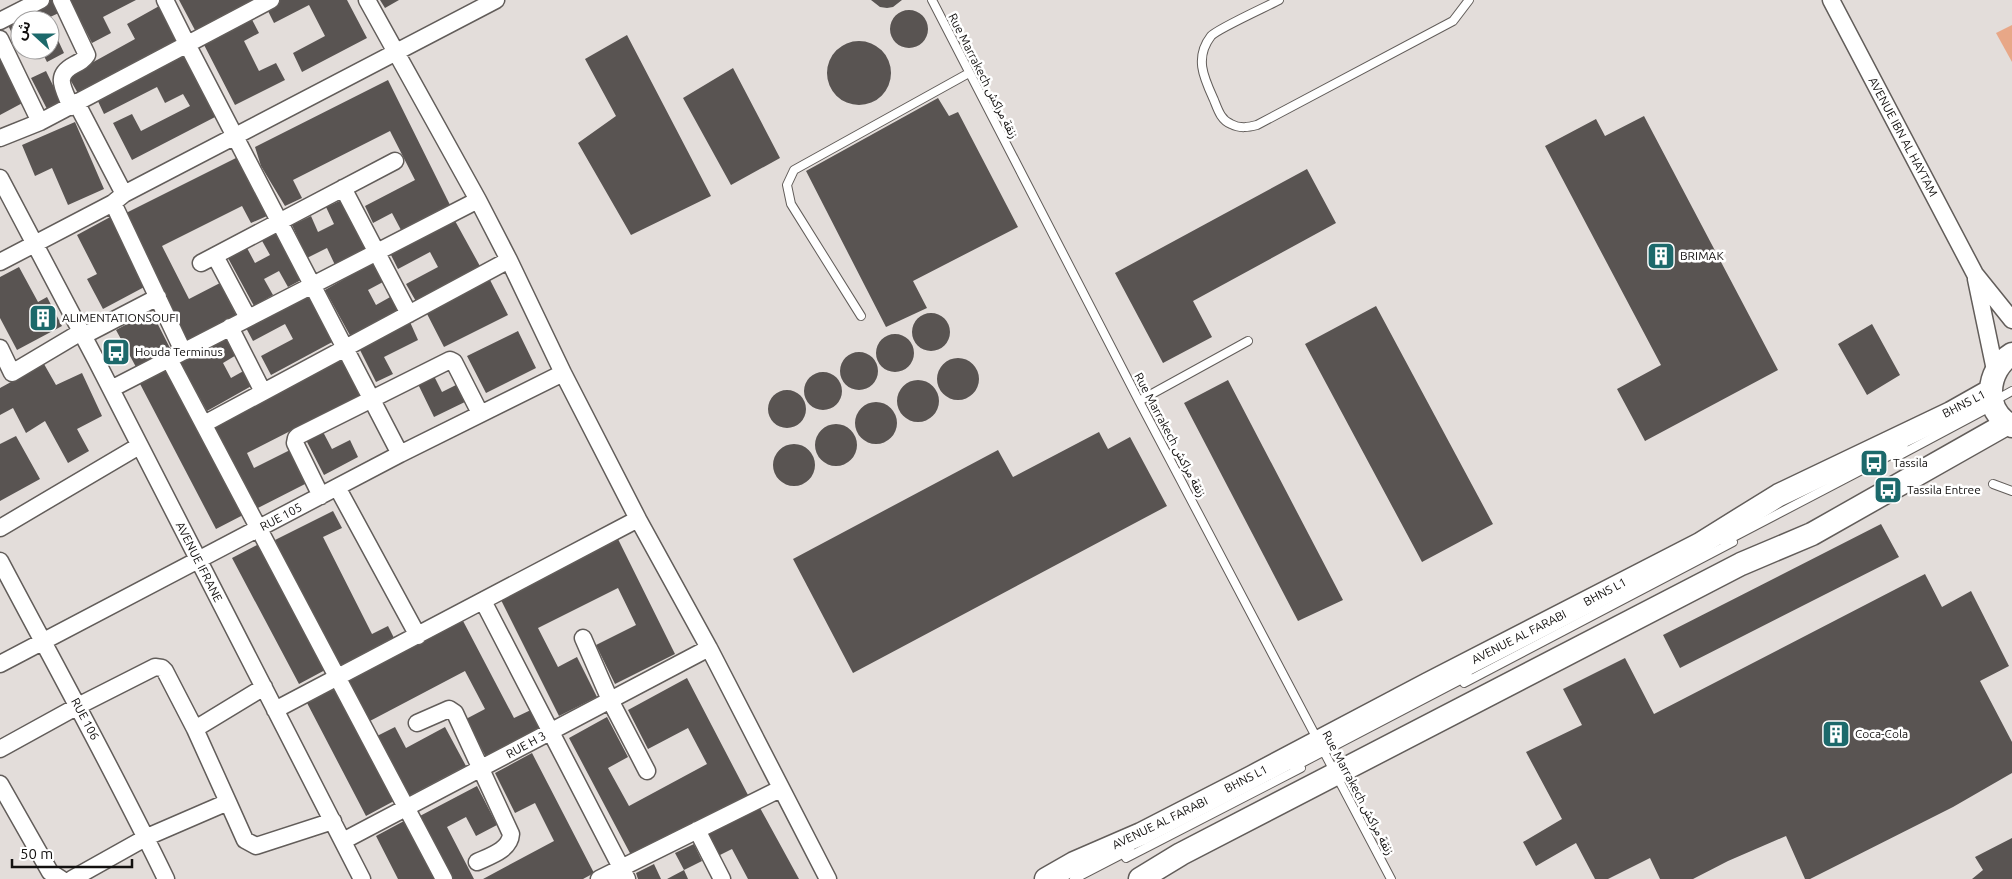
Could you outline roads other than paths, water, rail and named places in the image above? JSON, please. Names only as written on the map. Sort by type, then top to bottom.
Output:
[{"type":"street","points":[[0,21],[42,0]]},
{"type":"street","points":[[61,0],[87,54],[84,60],[65,70],[61,81],[119,198],[158,297],[176,355],[204,424],[444,879]]},
{"type":"street","points":[[165,0],[186,44],[400,454]]},
{"type":"street","points":[[0,138],[40,122],[74,105],[271,0]]},
{"type":"street","points":[[366,0],[478,200],[638,519],[709,648],[828,879]]},
{"type":"street","points":[[0,262],[396,51],[496,0]]},
{"type":"street","name":"AVENUE IBN AL HAYTAM","points":[[1831,0],[1975,274],[2012,320]]},
{"type":"street","points":[[0,39],[40,122]]},
{"type":"street","points":[[248,318],[208,259],[395,161]]},
{"type":"street","name":"AVENUE IFRANE","points":[[0,178],[111,389],[362,879]]},
{"type":"street","points":[[343,188],[409,314]]},
{"type":"street","points":[[111,389],[478,200]]},
{"type":"street","points":[[204,424],[509,260]]},
{"type":"street","name":"AVENUE IBN AL HAYTAM","points":[[1975,274],[1999,393]]},
{"type":"street","points":[[0,348],[6,377],[82,334],[158,297]]},
{"type":"street","points":[[230,327],[263,392]]},
{"type":"street","name":"AVENUE AL FARABI","points":[[1140,879],[1326,756],[1700,544],[1779,495],[1951,413],[1999,393],[2006,358],[2012,354]]},
{"type":"street","points":[[321,496],[295,443],[296,438],[451,360],[454,362],[480,413]]},
{"type":"street","name":"RUE 105","points":[[0,664],[400,454],[563,372]]},
{"type":"street","points":[[1999,393],[1998,415],[2010,424]]},
{"type":"street","name":"AVENUE AL FARABI","points":[[1046,879],[1074,863],[1326,756],[1756,557],[1812,534],[2010,424]]},
{"type":"street","points":[[0,528],[139,446]]},
{"type":"street","points":[[337,487],[418,636]]},
{"type":"street","points":[[275,710],[638,519]]},
{"type":"street","name":"RUE 106","points":[[0,561],[147,837],[166,879]]},
{"type":"street","points":[[483,601],[624,873]]},
{"type":"street","points":[[583,638],[610,700],[647,771]]},
{"type":"street","name":"RUE H 3","points":[[343,841],[709,648]]},
{"type":"street","points":[[0,749],[78,706],[156,667],[162,668],[195,730],[245,840],[256,846],[333,821]]},
{"type":"street","points":[[195,730],[264,687]]},
{"type":"street","points":[[416,723],[449,709],[455,713],[511,834],[507,846],[477,862]]},
{"type":"street","points":[[0,784],[50,872],[61,879]]},
{"type":"street","points":[[599,879],[624,873],[697,830],[780,789]]},
{"type":"street","points":[[72,879],[147,837],[228,802]]},
{"type":"street","points":[[697,830],[722,879]]},
{"type":"lane","name":"Rue Marrakech زنقة مراكش","points":[[932,0],[1139,401],[1391,879]]},
{"type":"lane","points":[[1279,0],[1212,34],[1204,49],[1202,75],[1222,118],[1232,125],[1245,128],[1257,125],[1453,21],[1469,0]]},
{"type":"lane","points":[[861,316],[791,204],[787,185],[794,170],[969,73]]},
{"type":"lane","points":[[1139,401],[1159,392],[1248,341]]},
{"type":"lane","points":[[1992,484],[2012,491]]},
{"type":"lane","name":"BHNS L1","points":[[1074,879],[1326,756]]},
{"type":"lane","name":"BHNS L1","points":[[1085,879],[1326,756]]},
{"type":"place","name":"BRIMAK","points":[[1661,256]]},
{"type":"place","name":"ALIMENTATIONSOUFI","points":[[43,318]]},
{"type":"place","name":"Houda Terminus","points":[[116,352]]},
{"type":"place","name":"Tassila","points":[[1874,463]]},
{"type":"place","name":"Tassila Entree","points":[[1888,490]]},
{"type":"place","name":"Coca-Cola","points":[[1836,734]]}]
